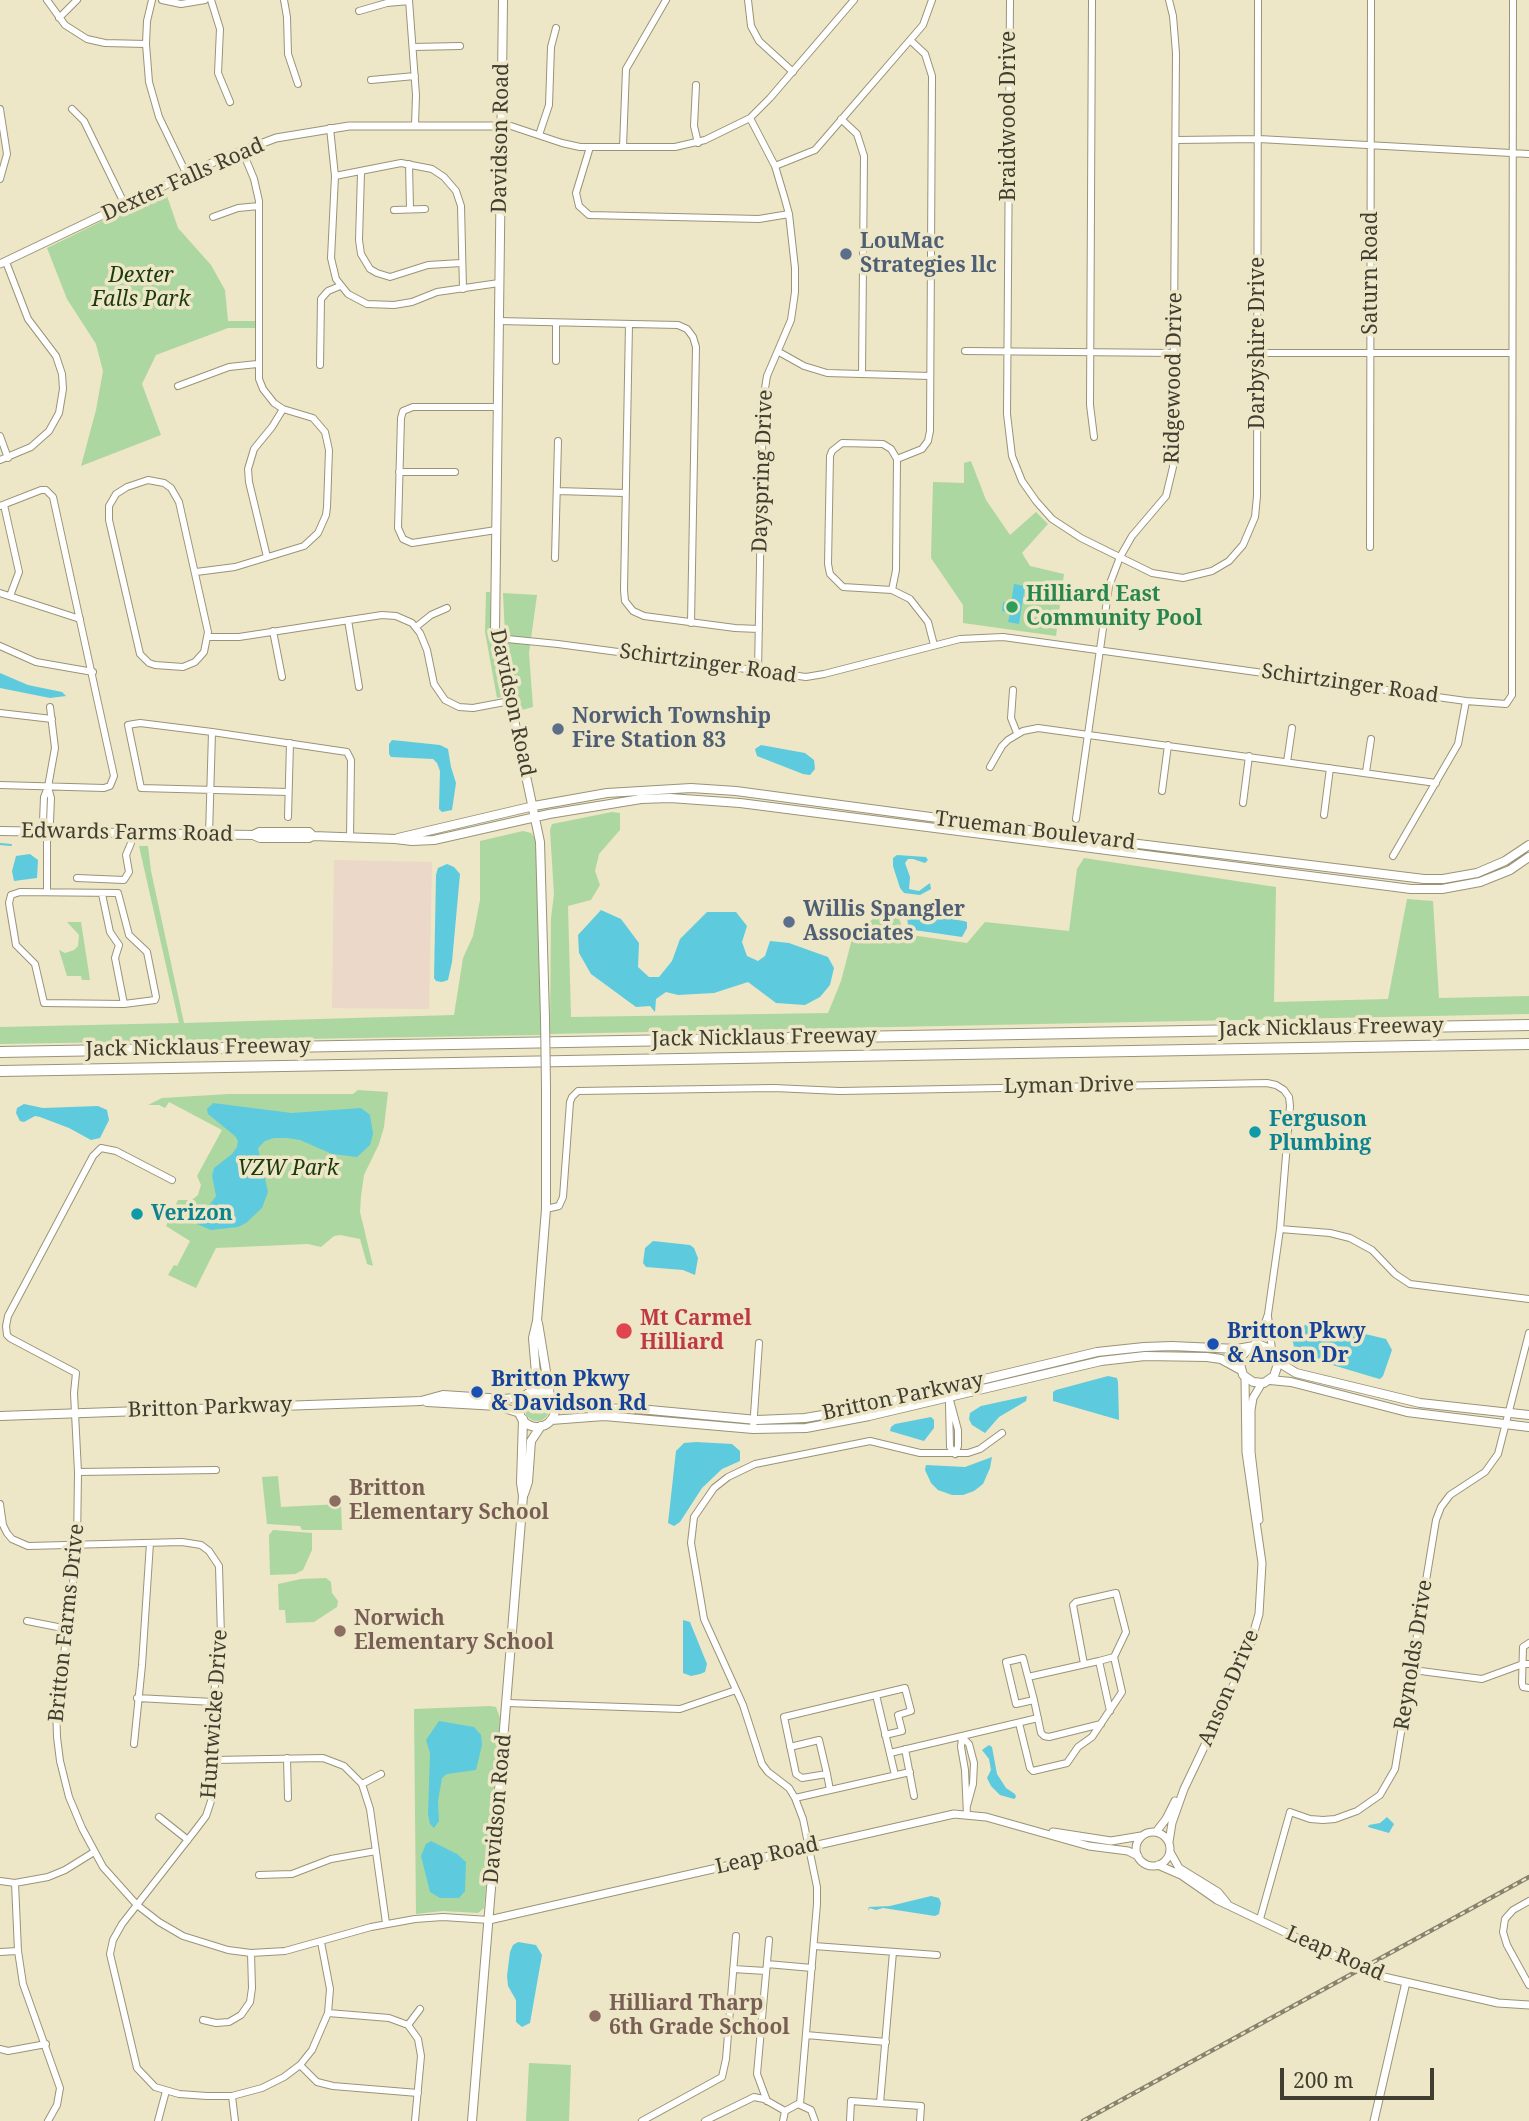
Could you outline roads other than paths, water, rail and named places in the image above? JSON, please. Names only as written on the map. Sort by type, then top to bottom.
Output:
[{"type":"highway","name":"Jack Nicklaus Freeway","points":[[0,1052],[1466,1026],[1529,1022]]},
{"type":"highway","name":"Jack Nicklaus Freeway","points":[[0,1071],[1529,1044]]},
{"type":"main road","name":"Davidson Road","points":[[503,0],[495,617],[497,638],[536,816],[543,880],[546,1209],[537,1321],[533,1338],[536,1374],[527,1395]]},
{"type":"main road","name":"Trueman Boulevard","points":[[534,806],[643,789],[736,791],[1424,879],[1443,879],[1477,873],[1505,861],[1529,845]]},
{"type":"main road","name":"Trueman Boulevard","points":[[536,816],[641,799],[704,800],[1433,890],[1480,882],[1510,870],[1529,858]]},
{"type":"main road","name":"Edwards Farms Road","points":[[395,839],[411,833],[534,806]]},
{"type":"main road","name":"Edwards Farms Road","points":[[0,831],[209,835],[309,832],[313,836],[412,841],[434,840],[536,816]]},
{"type":"main road","name":"Davidson Road","points":[[537,1321],[552,1400]]},
{"type":"main road","name":"Britton Parkway","points":[[948,1393],[1097,1352],[1172,1346],[1237,1349],[1251,1347]]},
{"type":"main road","points":[[1529,1415],[1420,1403],[1372,1393],[1296,1373],[1286,1368],[1266,1346],[1251,1347],[1241,1357],[1243,1374],[1253,1382],[1291,1382],[1407,1412],[1529,1427]]},
{"type":"main road","points":[[1266,1381],[1277,1370],[1274,1354]]},
{"type":"main road","name":"Britton Parkway","points":[[551,1420],[604,1416],[754,1424],[805,1418],[948,1393],[1101,1361],[1145,1356],[1221,1359],[1243,1374]]},
{"type":"main road","points":[[542,1392],[552,1400],[555,1410],[551,1420],[541,1426],[531,1426],[522,1416],[521,1402],[527,1395],[542,1392]]},
{"type":"main road","name":"Britton Parkway","points":[[421,1401],[443,1395],[504,1399],[527,1395]]},
{"type":"main road","name":"Britton Parkway","points":[[552,1400],[574,1408],[617,1408],[754,1424]]},
{"type":"main road","name":"Britton Parkway","points":[[0,1416],[421,1401],[498,1406],[522,1416]]},
{"type":"main road","name":"Davidson Road","points":[[472,2121],[523,1496],[522,1416]]},
{"type":"main road","name":"Davidson Road","points":[[523,1496],[528,1482],[531,1441],[541,1426]]},
{"type":"street","points":[[47,0],[72,31],[87,38],[105,43],[146,44]]},
{"type":"street","points":[[59,18],[77,0]]},
{"type":"street","points":[[152,0],[147,21],[147,66],[159,117],[187,175]]},
{"type":"street","points":[[162,0],[181,4],[205,0]]},
{"type":"street","points":[[211,0],[220,29],[218,73],[230,102]]},
{"type":"street","points":[[284,0],[288,17],[288,54],[298,84]]},
{"type":"street","points":[[359,12],[387,3],[409,0],[415,76],[415,125]]},
{"type":"street","points":[[623,147],[626,69],[666,0]]},
{"type":"street","points":[[748,0],[751,26],[759,41],[793,72]]},
{"type":"street","points":[[501,126],[511,126],[571,146],[675,147],[698,143],[750,118],[854,0]]},
{"type":"street","points":[[775,166],[815,150],[910,40],[926,19],[932,0]]},
{"type":"street","name":"Braidwood Drive","points":[[1010,0],[1007,352],[1008,433],[1012,456],[1022,481],[1052,519],[1081,538],[1120,557]]},
{"type":"street","points":[[1092,0],[1090,405],[1094,437]]},
{"type":"street","name":"Ridgewood Drive","points":[[1076,819],[1109,586],[1120,557],[1132,536],[1158,509],[1169,489],[1174,456],[1176,53],[1169,0]]},
{"type":"street","name":"Darbyshire Drive","points":[[1120,557],[1161,576],[1192,577],[1221,566],[1243,545],[1253,526],[1257,496],[1258,0]]},
{"type":"street","name":"Saturn Road","points":[[1370,547],[1371,0]]},
{"type":"street","name":"Schirtzinger Road","points":[[497,638],[812,677],[967,638],[1003,637],[1503,705],[1512,695],[1513,0]]},
{"type":"street","points":[[539,135],[549,105],[551,47],[556,28]]},
{"type":"street","points":[[897,459],[918,452],[928,441],[932,76],[925,54],[910,40]]},
{"type":"street","points":[[413,47],[460,46]]},
{"type":"street","points":[[370,80],[415,76]]},
{"type":"street","points":[[695,85],[694,126],[698,143]]},
{"type":"street","points":[[0,109],[7,155],[0,179]]},
{"type":"street","points":[[72,109],[84,121],[125,205]]},
{"type":"street","name":"Dayspring Drive","points":[[750,118],[775,166],[789,214],[795,292],[790,320],[767,376],[763,401],[758,671]]},
{"type":"street","points":[[841,119],[857,134],[864,156],[862,374]]},
{"type":"street","name":"Dexter Falls Road","points":[[3,263],[187,175],[276,138],[330,128],[501,126]]},
{"type":"street","points":[[330,128],[335,176],[330,247],[333,269],[341,286],[357,299],[377,305],[412,302],[438,292],[499,283]]},
{"type":"street","points":[[1176,140],[1259,139],[1529,154]]},
{"type":"street","points":[[590,147],[576,193],[579,206],[589,215],[759,219],[789,214]]},
{"type":"street","points":[[196,572],[235,567],[304,546],[313,540],[326,515],[328,441],[317,421],[283,409],[262,389],[257,364],[259,206],[254,179],[242,150]]},
{"type":"street","points":[[335,176],[401,163],[432,169],[444,177],[456,191],[462,215],[463,289]]},
{"type":"street","points":[[409,164],[410,209]]},
{"type":"street","points":[[360,173],[359,240],[361,254],[370,269],[390,276],[428,265],[461,262]]},
{"type":"street","points":[[213,217],[239,208],[259,206]]},
{"type":"street","points":[[394,210],[425,209]]},
{"type":"street","points":[[0,460],[31,447],[48,431],[59,413],[63,388],[62,374],[55,356],[28,319],[3,263]]},
{"type":"street","points":[[320,365],[321,299],[328,291],[341,286]]},
{"type":"street","points":[[498,321],[678,325],[690,332],[696,347],[691,623]]},
{"type":"street","points":[[556,323],[556,361]]},
{"type":"street","points":[[629,324],[625,601],[630,608],[644,616],[759,629]]},
{"type":"street","points":[[965,351],[1175,353]]},
{"type":"street","points":[[779,352],[812,369],[827,373],[930,376]]},
{"type":"street","points":[[1258,353],[1512,353]]},
{"type":"street","points":[[178,386],[229,367],[257,364]]},
{"type":"street","points":[[496,530],[412,543],[402,538],[398,528],[401,418],[406,409],[497,407]]},
{"type":"street","points":[[267,557],[248,469],[254,449],[283,409]]},
{"type":"street","points":[[0,436],[8,458]]},
{"type":"street","points":[[555,558],[558,441]]},
{"type":"street","points":[[892,590],[896,570],[897,459],[891,449],[883,444],[848,442],[836,446],[830,456],[830,574],[838,584],[850,588],[892,590],[910,599],[928,622],[934,645]]},
{"type":"street","points":[[399,472],[455,472]]},
{"type":"street","points":[[148,480],[156,480],[171,488],[179,502],[196,572],[208,637],[204,652],[195,662],[175,668],[149,663],[138,649],[109,520],[112,500],[125,488],[148,480]]},
{"type":"street","points":[[0,785],[110,786],[114,781],[93,672],[53,497],[46,490],[2,505],[19,572],[10,596]]},
{"type":"street","points":[[557,491],[625,493]]},
{"type":"street","points":[[0,593],[80,619]]},
{"type":"street","points":[[416,627],[431,615],[447,608]]},
{"type":"street","points":[[208,637],[239,637],[390,615],[407,620],[416,627],[425,641],[434,684],[445,700],[459,707],[473,708],[510,701]]},
{"type":"street","points":[[348,620],[359,687]]},
{"type":"street","points":[[273,631],[282,677]]},
{"type":"street","points":[[0,646],[36,662],[93,672]]},
{"type":"street","points":[[1013,690],[1011,718],[1017,733]]},
{"type":"street","points":[[1393,856],[1461,735],[1466,701]]},
{"type":"street","points":[[47,892],[47,832],[51,799],[48,787],[55,748],[50,707]]},
{"type":"street","points":[[0,713],[52,719]]},
{"type":"street","points":[[288,792],[141,788],[128,725],[140,723],[347,752],[351,760],[350,838]]},
{"type":"street","points":[[990,767],[1002,746],[1017,733],[1038,728],[1436,782]]},
{"type":"street","points":[[1287,762],[1292,728]]},
{"type":"street","points":[[209,835],[212,732]]},
{"type":"street","points":[[1366,772],[1371,739]]},
{"type":"street","points":[[288,817],[290,743]]},
{"type":"street","points":[[1162,791],[1168,745]]},
{"type":"street","points":[[1243,803],[1249,756]]},
{"type":"street","points":[[1324,814],[1330,768]]},
{"type":"street","points":[[77,878],[124,880],[129,872],[126,855],[131,843],[131,832]]},
{"type":"street","points":[[14,893],[102,894],[118,893],[129,935],[147,952],[156,997],[152,1002],[44,1003],[35,964],[16,945],[9,903],[14,893]]},
{"type":"street","points":[[102,894],[110,932],[119,945],[115,958],[124,1003]]},
{"type":"street","name":"Lyman Drive","points":[[546,1209],[559,1206],[563,1197],[570,1102],[578,1091],[775,1088],[845,1091],[1267,1083],[1284,1090],[1289,1097],[1290,1106],[1280,1229]]},
{"type":"street","name":"Britton Farms Drive","points":[[172,1180],[116,1151],[101,1148],[93,1156],[8,1316],[6,1332],[10,1338],[76,1373],[74,1393],[78,1545],[56,1703],[60,1761],[69,1797],[94,1852],[115,1882],[137,1905],[183,1936],[228,1950],[285,1951],[386,1923],[443,1917],[489,1920]]},
{"type":"street","points":[[1251,1347],[1262,1332],[1268,1314],[1280,1229],[1330,1233],[1350,1238],[1371,1250],[1395,1275],[1410,1284],[1529,1298]]},
{"type":"street","points":[[1268,1314],[1274,1354]]},
{"type":"street","name":"Reynolds Drive","points":[[1259,1919],[1290,1812],[1315,1819],[1346,1816],[1376,1799],[1390,1780],[1398,1757],[1438,1514],[1450,1495],[1477,1478],[1492,1465],[1499,1454],[1529,1334]]},
{"type":"street","points":[[754,1424],[759,1343]]},
{"type":"street","name":"Anson Drive","points":[[1243,1374],[1246,1452],[1259,1542]]},
{"type":"street","name":"Anson Drive","points":[[1169,1842],[1172,1823],[1184,1789],[1252,1640],[1262,1586],[1259,1510],[1250,1431],[1253,1398],[1266,1381]]},
{"type":"street","points":[[948,1393],[950,1447],[955,1454]]},
{"type":"street","points":[[800,2104],[818,1894],[803,1819],[795,1798],[789,1788],[768,1772],[762,1763],[736,1690],[704,1619],[694,1567],[691,1530],[694,1517],[714,1488],[728,1477],[755,1464],[870,1441],[919,1453],[968,1453],[980,1449],[1002,1433]]},
{"type":"street","points":[[78,1472],[215,1470]]},
{"type":"street","name":"Huntwicke Drive","points":[[0,1504],[7,1533],[20,1543],[38,1546],[182,1542],[201,1545],[219,1566],[221,1637],[213,1702],[214,1760],[211,1801],[206,1816],[122,1924],[113,1940],[110,1954],[137,2068],[155,2087],[166,2091]]},
{"type":"street","points":[[134,1744],[150,1543]]},
{"type":"street","points":[[1019,1723],[1033,1771],[1067,1763],[1075,1750],[1089,1741],[1122,1692],[1114,1657],[1126,1632],[1118,1596],[1111,1593],[1073,1605],[1084,1664]]},
{"type":"street","points":[[27,1621],[68,1629]]},
{"type":"street","points":[[1529,1643],[1523,1647],[1526,1664],[1522,1683],[1529,1688]]},
{"type":"street","points":[[1028,1677],[1114,1657]]},
{"type":"street","points":[[1034,1700],[1016,1704],[1006,1662],[1023,1658],[1034,1700],[1041,1733],[1049,1737],[1101,1724]]},
{"type":"street","points":[[1099,1661],[1110,1711]]},
{"type":"street","points":[[1413,1670],[1482,1679],[1526,1664]]},
{"type":"street","points":[[827,1774],[798,1777],[784,1721],[788,1715],[905,1688],[911,1711],[898,1714],[902,1731],[885,1735]]},
{"type":"street","points":[[507,1703],[680,1709],[736,1690]]},
{"type":"street","points":[[876,1695],[895,1775]]},
{"type":"street","points":[[137,1698],[213,1702]]},
{"type":"street","points":[[890,1753],[1038,1718]]},
{"type":"street","points":[[962,1737],[969,1744],[974,1763],[967,1811]]},
{"type":"street","points":[[790,1746],[819,1740],[830,1790]]},
{"type":"street","points":[[905,1749],[914,1796]]},
{"type":"street","points":[[287,1758],[288,1798]]},
{"type":"street","points":[[214,1760],[323,1758],[344,1766],[362,1784],[370,1809],[386,1923]]},
{"type":"street","points":[[795,1798],[910,1772]]},
{"type":"street","points":[[362,1784],[381,1774]]},
{"type":"street","name":"Anson Drive","points":[[1156,1832],[1184,1789]]},
{"type":"street","name":"Leap Road","points":[[489,1920],[967,1811],[1089,1846],[1129,1851],[1138,1856]]},
{"type":"street","points":[[159,1817],[188,1840]]},
{"type":"street","name":"Leap Road","points":[[1045,1832],[1111,1841],[1142,1836]]},
{"type":"street","points":[[1156,1832],[1164,1835],[1169,1842],[1170,1852],[1166,1861],[1158,1866],[1146,1865],[1138,1856],[1136,1845],[1142,1836],[1156,1832]]},
{"type":"street","points":[[259,1875],[292,1874],[331,1859],[376,1851]]},
{"type":"street","points":[[0,1881],[15,1883],[48,1878],[94,1852]]},
{"type":"street","name":"Leap Road","points":[[1170,1852],[1180,1868],[1218,1892],[1228,1903]]},
{"type":"street","name":"Leap Road","points":[[1158,1866],[1173,1871],[1217,1900],[1376,1975],[1498,2003],[1529,2006]]},
{"type":"street","points":[[15,1883],[23,1984],[60,2088],[57,2105],[49,2121]]},
{"type":"street","points":[[1529,1902],[1513,1910],[1505,1919],[1503,1932],[1507,1945],[1529,1985]]},
{"type":"street","points":[[642,2121],[722,2077],[726,2059],[736,1937]]},
{"type":"street","points":[[749,2098],[758,2078],[769,1940]]},
{"type":"street","points":[[158,2121],[166,2091],[232,2096],[276,2082],[300,2065],[312,2050],[328,2013],[330,1989],[321,1942]]},
{"type":"street","points":[[814,1946],[937,1955]]},
{"type":"street","points":[[0,1952],[19,1951]]},
{"type":"street","points":[[203,2020],[229,2022],[242,2015],[250,2002],[253,1988],[251,1952]]},
{"type":"street","points":[[880,2103],[893,1952]]},
{"type":"street","points":[[733,1969],[812,1968]]},
{"type":"street","points":[[1374,2121],[1406,1982]]},
{"type":"street","points":[[408,2025],[420,2009]]},
{"type":"street","points":[[328,2013],[389,2018],[408,2025],[418,2039],[421,2056],[415,2121]]},
{"type":"street","points":[[806,2035],[886,2042]]},
{"type":"street","points":[[0,2049],[8,2052],[46,2044]]},
{"type":"street","points":[[300,2065],[317,2082],[333,2086],[418,2093]]},
{"type":"street","points":[[758,2078],[767,2101]]},
{"type":"street","points":[[232,2096],[235,2121]]},
{"type":"street","points":[[705,2121],[754,2097],[785,2111]]},
{"type":"street","points":[[850,2121],[851,2101],[921,2106],[920,2121]]},
{"type":"street","points":[[783,2121],[785,2111],[800,2104],[811,2110],[815,2121]]},
{"type":"water","name":"Hilliard East Community Pool","points":[[1014,584],[1025,586],[1019,624],[1008,622],[1010,613],[1002,611],[1003,602],[1011,603]]},
{"type":"water","points":[[0,673],[28,685],[62,692],[66,696],[50,698],[0,688]]},
{"type":"water","points":[[392,740],[440,745],[448,749],[456,783],[452,810],[442,812],[439,809],[440,771],[437,763],[433,759],[391,757],[389,744]]},
{"type":"water","points":[[761,745],[805,753],[814,760],[815,769],[810,775],[803,774],[757,756],[755,749]]},
{"type":"water","points":[[30,854],[38,860],[37,878],[14,881],[12,871],[16,856]]},
{"type":"water","points":[[897,855],[926,857],[928,860],[925,863],[908,859],[905,863],[910,877],[909,889],[919,891],[930,883],[931,889],[920,895],[904,893],[893,866],[893,858]]},
{"type":"water","points":[[447,864],[460,874],[452,962],[448,980],[442,982],[434,978],[436,875],[438,868]]},
{"type":"water","points":[[601,910],[621,919],[639,943],[638,967],[649,977],[659,977],[672,961],[680,939],[707,912],[736,912],[747,926],[742,942],[747,956],[758,961],[765,956],[770,941],[789,943],[828,957],[834,968],[830,985],[820,997],[805,1005],[776,1003],[748,982],[714,993],[678,995],[666,992],[656,999],[655,1012],[650,1006],[636,1007],[591,974],[579,953],[578,935]]},
{"type":"water","points":[[909,912],[964,921],[967,922],[967,928],[962,937],[914,930],[908,926]]},
{"type":"water","points":[[213,1103],[292,1113],[361,1108],[370,1115],[373,1134],[370,1145],[357,1157],[332,1154],[300,1140],[274,1138],[265,1141],[258,1148],[268,1192],[262,1208],[238,1227],[211,1230],[197,1224],[196,1216],[208,1207],[216,1196],[212,1176],[214,1168],[232,1154],[238,1141],[208,1114],[207,1109]]},
{"type":"water","points":[[24,1104],[43,1108],[98,1106],[107,1110],[109,1120],[100,1138],[91,1140],[40,1117],[20,1121],[17,1108]]},
{"type":"water","points":[[653,1241],[690,1245],[694,1248],[698,1258],[695,1275],[683,1270],[646,1267],[643,1263],[645,1248]]},
{"type":"water","points":[[1311,1321],[1386,1339],[1392,1350],[1383,1376],[1376,1378],[1299,1355],[1291,1335]]},
{"type":"water","points":[[1108,1376],[1117,1378],[1118,1382],[1119,1420],[1053,1401],[1053,1392],[1056,1390]]},
{"type":"water","points":[[1027,1396],[1026,1401],[999,1417],[985,1433],[972,1425],[969,1419],[970,1413],[981,1406]]},
{"type":"water","points":[[931,1417],[934,1420],[934,1428],[924,1441],[890,1431],[895,1424]]},
{"type":"water","points":[[684,1443],[732,1444],[740,1451],[740,1461],[722,1469],[702,1488],[680,1522],[674,1526],[668,1523],[676,1451]]},
{"type":"water","points":[[992,1457],[983,1484],[963,1495],[952,1495],[938,1490],[925,1470],[926,1465],[965,1467]]},
{"type":"water","points":[[683,1620],[690,1622],[707,1664],[705,1672],[700,1674],[691,1676],[683,1673]]},
{"type":"water","points":[[439,1721],[474,1727],[481,1735],[482,1745],[476,1770],[447,1774],[442,1778],[438,1801],[439,1821],[434,1828],[430,1824],[428,1814],[430,1753],[426,1740]]},
{"type":"water","points":[[989,1745],[992,1747],[997,1774],[1006,1788],[1015,1794],[1014,1799],[1000,1795],[987,1778],[991,1770],[989,1759],[982,1750]]},
{"type":"water","points":[[1387,1817],[1394,1824],[1389,1833],[1368,1827],[1380,1823]]},
{"type":"water","points":[[431,1841],[457,1854],[466,1862],[465,1891],[459,1898],[440,1898],[430,1892],[421,1856],[426,1844]]},
{"type":"water","points":[[931,1896],[939,1898],[941,1903],[939,1914],[935,1916],[883,1908],[870,1908],[868,1911],[869,1907],[890,1906]]},
{"type":"water","points":[[518,1942],[536,1945],[542,1955],[530,2023],[522,2027],[516,2022],[516,2000],[508,1986],[507,1976],[510,1952]]},
{"type":"waterway","points":[[0,844],[11,845]]},
{"type":"railway","points":[[1083,2121],[1529,1877]]},
{"type":"place","name":"LouMac Strategies llc","points":[[846,254]]},
{"type":"place","name":"Hilliard East Community Pool","points":[[1012,607]]},
{"type":"place","name":"Norwich Township Fire Station 83","points":[[558,729]]},
{"type":"place","name":"Willis Spangler Associates","points":[[789,922]]},
{"type":"place","name":"Ferguson Plumbing","points":[[1255,1132]]},
{"type":"place","name":"Verizon","points":[[137,1214]]},
{"type":"place","name":"Mt Carmel Hilliard","points":[[624,1331]]},
{"type":"place","name":"Britton Pkwy & Anson Dr","points":[[1213,1344]]},
{"type":"place","name":"Britton Pkwy & Davidson Rd","points":[[477,1392]]},
{"type":"place","name":"Britton Elementary School","points":[[335,1501]]},
{"type":"place","name":"Norwich Elementary School","points":[[340,1631]]},
{"type":"place","name":"Hilliard Tharp 6th Grade School","points":[[595,2016]]},
{"type":"park label","name":"Dexter Falls Park","points":[[141,288]]},
{"type":"park label","name":"VZW Park","points":[[288,1169]]}]
